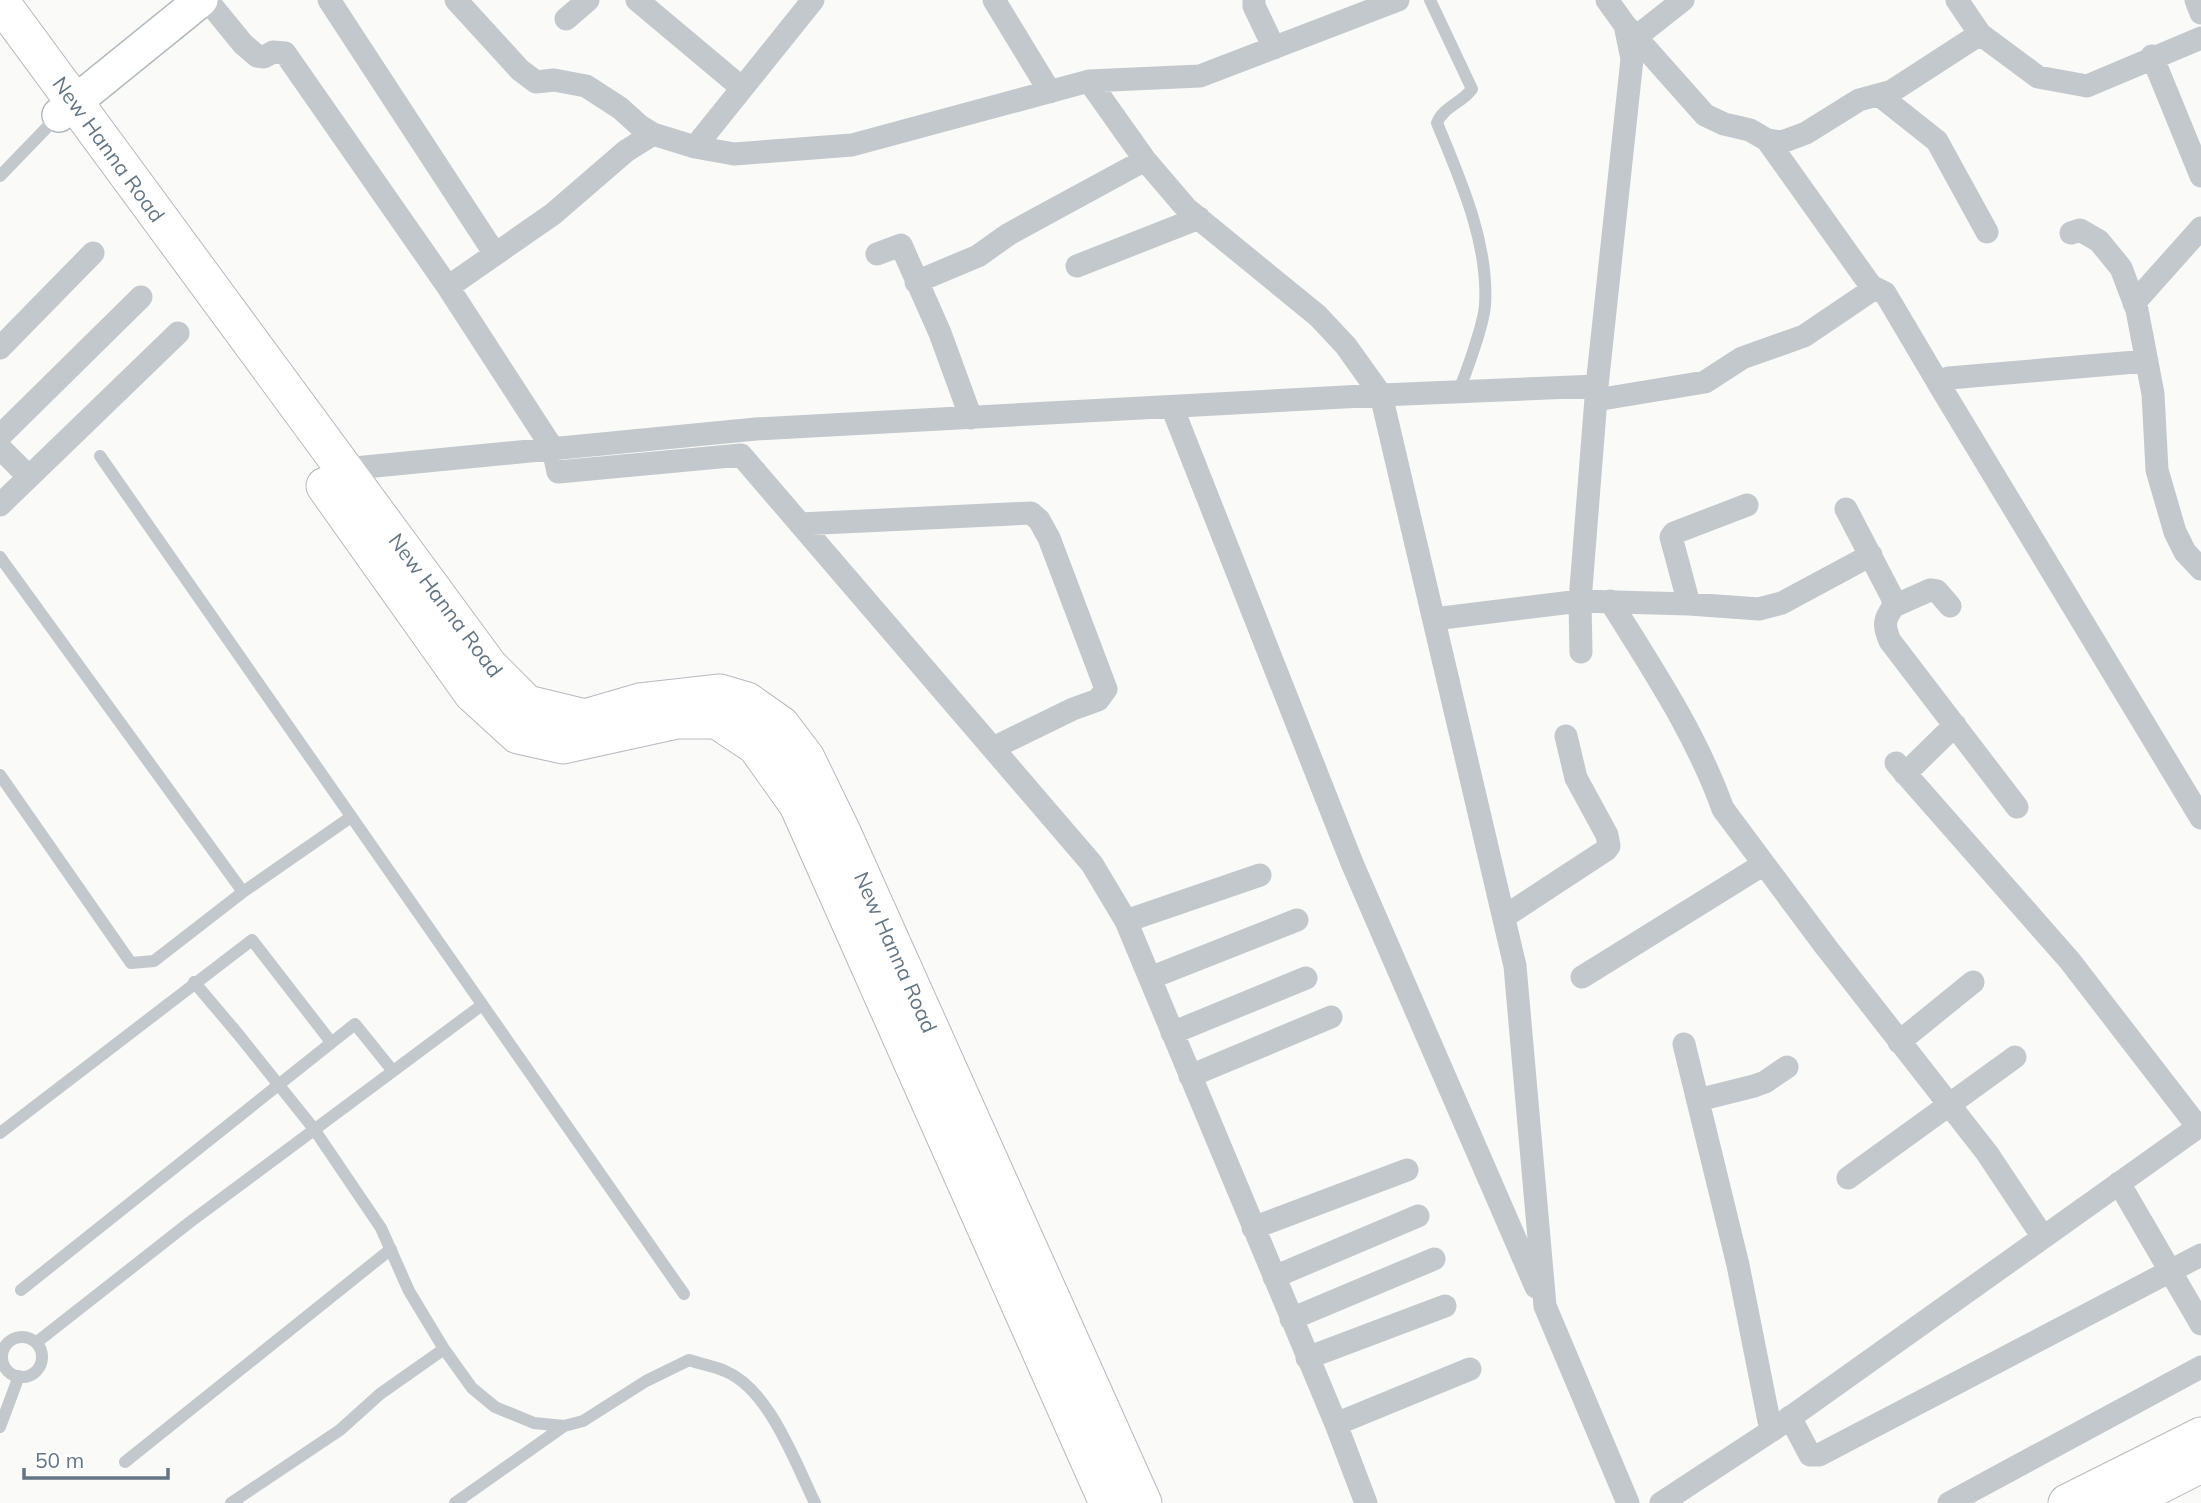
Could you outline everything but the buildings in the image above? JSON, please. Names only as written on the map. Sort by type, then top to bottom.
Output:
[{"type":"main road","name":"New Hanna Road","points":[[3,2],[67,109],[329,471],[472,692],[518,735],[563,745],[677,720],[717,720],[756,746],[798,805],[1108,1503]]},
{"type":"main road","name":"New Hanna Road","points":[[0,44],[67,109]]},
{"type":"main road","name":"New Hanna Road","points":[[329,471],[489,666],[527,704],[585,718],[640,702],[720,693],[747,701],[781,724],[806,758],[842,832],[1143,1503]]},
{"type":"main road","points":[[2067,1503],[2201,1436]]},
{"type":"main road","points":[[2124,1503],[2201,1464]]},
{"type":"street","points":[[67,109],[201,0]]},
{"type":"street","points":[[207,0],[257,57],[264,57],[272,52],[285,53],[448,287],[553,449],[558,472],[741,456],[1092,864],[1126,921],[1336,1424],[1366,1503]]},
{"type":"street","points":[[329,0],[495,254]]},
{"type":"street","points":[[456,0],[520,71],[536,82],[554,79],[586,86],[653,134],[695,147],[734,154],[852,145],[1089,81],[1200,76],[1398,0]]},
{"type":"street","points":[[566,19],[588,0]]},
{"type":"street","points":[[637,0],[742,88]]},
{"type":"street","points":[[993,0],[1050,92]]},
{"type":"street","points":[[1254,0],[1254,6],[1274,48]]},
{"type":"street","points":[[1607,0],[1705,115],[1724,124],[1750,130],[1767,140],[1782,142],[1806,133],[1859,100],[1892,91],[1980,34]]},
{"type":"street","points":[[1631,31],[1683,0]]},
{"type":"street","points":[[1956,0],[1980,34],[2038,77],[2087,86],[2152,56],[2201,38]]},
{"type":"street","points":[[2196,0],[2201,13]]},
{"type":"street","points":[[695,147],[806,3]]},
{"type":"street","points":[[1581,652],[1580,601],[1597,393],[1632,59],[1631,31]]},
{"type":"street","points":[[2152,56],[2201,176]]},
{"type":"street","points":[[1089,81],[1145,160],[1187,209],[1318,316],[1346,346],[1381,395],[1515,967],[1545,1306]]},
{"type":"street","points":[[1879,95],[1937,141],[1987,232]]},
{"type":"street","points":[[448,287],[553,214],[626,151],[653,134]]},
{"type":"street","points":[[1767,140],[1871,286],[1885,293],[2201,818]]},
{"type":"street","points":[[916,282],[978,256],[1009,234],[1145,160]]},
{"type":"street","points":[[1077,266],[1199,218]]},
{"type":"street","points":[[2134,303],[2201,228]]},
{"type":"street","points":[[2071,233],[2080,230],[2099,241],[2121,268],[2134,303],[2153,394],[2157,470],[2175,533],[2185,552],[2201,569]]},
{"type":"street","points":[[877,254],[901,245],[940,333],[971,418]]},
{"type":"street","points":[[0,348],[93,253]]},
{"type":"street","points":[[329,471],[756,429],[1381,395],[1458,392],[1597,393],[1705,382],[1742,358],[1804,335],[1875,288]]},
{"type":"street","points":[[0,436],[141,297]]},
{"type":"street","points":[[0,505],[178,333]]},
{"type":"street","points":[[1940,386],[1943,380],[1949,378],[2147,361]]},
{"type":"street","points":[[1172,407],[1352,863],[1628,1503]]},
{"type":"street","points":[[0,448],[28,476]]},
{"type":"street","points":[[1689,604],[1671,537],[1674,533],[1747,505]]},
{"type":"street","points":[[1846,509],[1892,597],[1894,606]]},
{"type":"street","points":[[800,524],[1031,513],[1039,520],[1049,538],[1106,689],[1098,700],[1073,709],[993,748]]},
{"type":"street","points":[[1434,619],[1580,601],[1759,609],[1782,603],[1871,555]]},
{"type":"street","points":[[1950,606],[1937,591],[1930,590],[1894,606],[1885,618],[1885,628],[1890,640],[2017,807]]},
{"type":"street","points":[[1610,601],[1676,705],[1714,783],[1723,810],[1987,1153],[2043,1237]]},
{"type":"street","points":[[1661,1503],[1771,1431],[2199,1126],[2070,961],[1900,768],[1955,725]]},
{"type":"street","points":[[1504,917],[1609,846],[1607,835],[1576,778],[1566,736]]},
{"type":"street","points":[[1582,977],[1764,864]]},
{"type":"street","points":[[1126,921],[1260,876]]},
{"type":"street","points":[[1150,978],[1297,920]]},
{"type":"street","points":[[1172,1033],[1306,978]]},
{"type":"street","points":[[1899,1042],[1973,982]]},
{"type":"street","points":[[1190,1076],[1331,1017]]},
{"type":"street","points":[[1684,1044],[1738,1265],[1771,1431]]},
{"type":"street","points":[[1848,1178],[2015,1057]]},
{"type":"street","points":[[1698,1100],[1754,1086],[1787,1068]]},
{"type":"street","points":[[1253,1228],[1407,1170]]},
{"type":"street","points":[[2119,1183],[2201,1324]]},
{"type":"street","points":[[1273,1277],[1418,1216]]},
{"type":"street","points":[[1790,1417],[1810,1455],[1819,1455],[2201,1255]]},
{"type":"street","points":[[1291,1319],[1434,1259]]},
{"type":"street","points":[[1307,1358],[1445,1306]]},
{"type":"street","points":[[1948,1503],[2201,1367]]},
{"type":"street","points":[[1336,1424],[1470,1369]]},
{"type":"lane","points":[[1430,0],[1472,89],[1440,114],[1437,123],[1463,189],[1485,277],[1485,308],[1458,392]]},
{"type":"lane","points":[[0,176],[67,109]]},
{"type":"lane","points":[[100,456],[684,1294]]},
{"type":"lane","points":[[0,557],[243,892]]},
{"type":"lane","points":[[0,775],[131,963],[154,961],[243,892],[351,817]]},
{"type":"lane","points":[[0,1133],[252,940],[331,1042]]},
{"type":"lane","points":[[194,982],[314,1129],[381,1228],[409,1291],[444,1349],[472,1388],[495,1407],[534,1423],[564,1426],[583,1421],[646,1381],[689,1360],[727,1371],[747,1386],[772,1417],[815,1503]]},
{"type":"lane","points":[[37,1342],[190,1222],[482,1005]]},
{"type":"lane","points":[[21,1290],[355,1024],[392,1070]]},
{"type":"lane","points":[[125,1462],[391,1249]]},
{"type":"lane","points":[[24,1336],[37,1342],[43,1356],[39,1370],[26,1377],[12,1376],[1,1366],[1,1350],[10,1339],[24,1336]]},
{"type":"lane","points":[[231,1503],[340,1430],[380,1394],[444,1349]]},
{"type":"lane","points":[[0,1427],[19,1376]]},
{"type":"lane","points":[[455,1503],[564,1426]]}]
